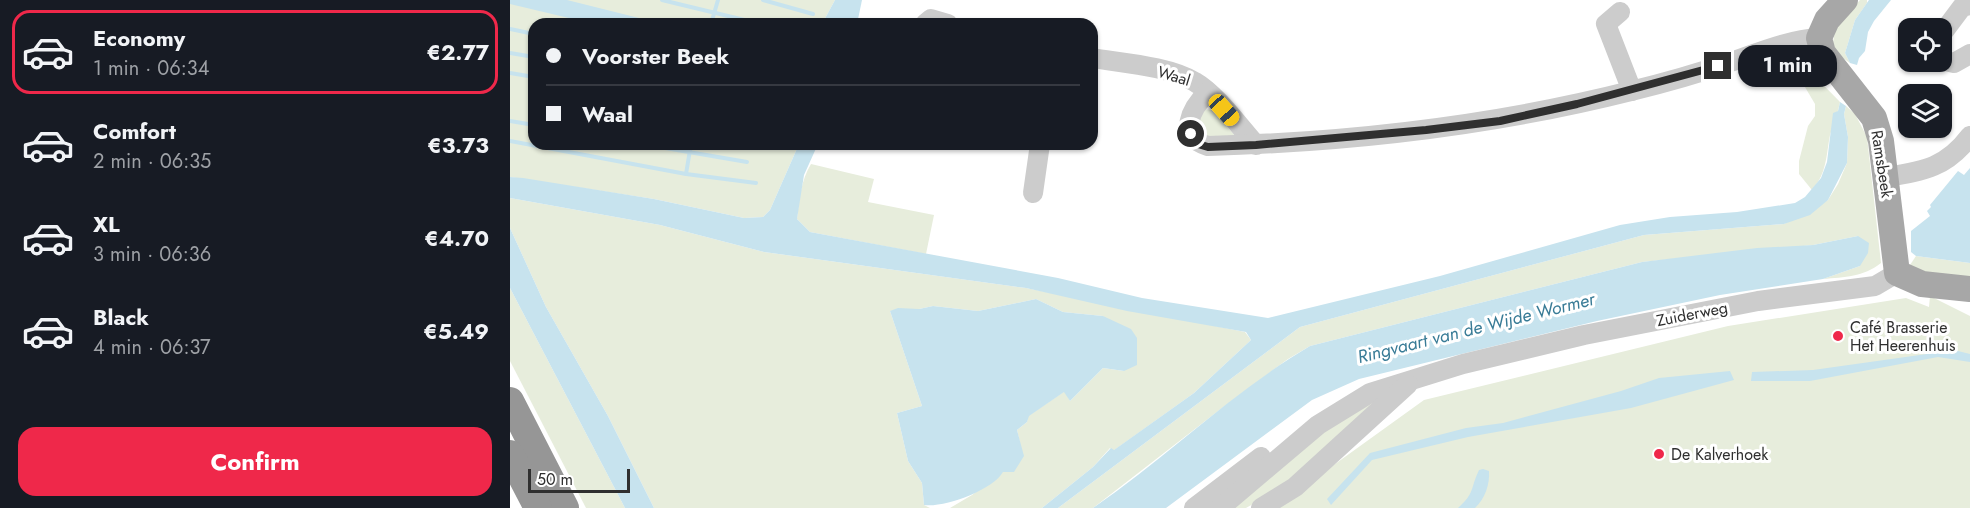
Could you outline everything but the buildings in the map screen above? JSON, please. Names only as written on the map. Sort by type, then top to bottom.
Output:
[{"type":"highway","points":[[510,401],[565,508]]},
{"type":"highway","points":[[510,454],[537,508]]},
{"type":"main road","points":[[1819,38],[1827,20],[1845,0]]},
{"type":"main road","name":"Ramsbeek","points":[[1819,38],[1823,53],[1874,118],[1881,141],[1897,273]]},
{"type":"main road","points":[[1897,273],[1922,284],[1970,289]]},
{"type":"street","points":[[1952,20],[1962,7],[1970,5]]},
{"type":"street","points":[[1620,12],[1606,24],[1632,91]]},
{"type":"street","points":[[1208,92],[1192,110],[1188,120],[1191,134],[1198,144],[1208,147],[1426,130],[1500,121],[1632,91],[1701,72],[1799,39],[1819,38]]},
{"type":"street","points":[[1952,63],[1970,54]]},
{"type":"street","name":"Waal","points":[[1098,59],[1176,74],[1196,82],[1256,145]]},
{"type":"street","points":[[1886,177],[1923,171],[1948,160],[1970,136]]},
{"type":"street","points":[[1033,193],[1039,150]]},
{"type":"street","name":"Zuiderweg","points":[[1220,508],[1318,425],[1370,393],[1463,364],[1596,333],[1758,302],[1875,286],[1897,273]]},
{"type":"street","name":"Zuiderweg","points":[[1261,508],[1295,487],[1414,379]]},
{"type":"street","name":"Zuiderweg","points":[[1194,508],[1286,438],[1318,425]]},
{"type":"green space","points":[[510,0],[835,0],[825,18],[528,18],[528,150],[796,150],[770,210],[763,217],[744,218],[654,199],[510,177]]},
{"type":"green space","points":[[1860,0],[1867,0],[1867,3],[1855,20],[1845,53],[1850,63],[1833,51],[1833,42],[1840,22]]},
{"type":"green space","points":[[1795,56],[1840,102],[1830,135],[1823,171],[1812,190],[1799,174],[1799,161],[1808,126],[1815,116],[1815,104],[1789,60]]},
{"type":"green space","points":[[1846,106],[1855,114],[1867,137],[1881,263],[1874,268],[1854,276],[1823,279],[1860,266],[1858,236],[1813,245],[1642,262],[1310,346],[1288,359],[1222,408],[1093,508],[1058,508],[1300,327],[1644,235],[1784,224],[1828,200],[1838,184],[1847,163],[1848,137],[1844,114]]},
{"type":"green space","points":[[1204,109],[1213,110],[1236,137],[1202,136],[1195,120]]},
{"type":"green space","points":[[811,164],[874,179],[868,202],[934,215],[926,254],[810,232],[797,219],[803,183]]},
{"type":"green space","points":[[510,198],[660,225],[764,252],[1026,288],[1245,332],[1251,340],[1194,393],[1113,451],[1110,448],[1093,467],[1042,508],[950,508],[972,495],[1023,456],[1017,430],[1027,422],[1028,416],[1065,391],[1070,401],[1103,368],[1124,371],[1103,316],[1063,312],[1036,299],[978,311],[933,306],[890,311],[922,406],[897,413],[908,461],[922,483],[924,505],[930,508],[654,508],[608,416],[546,307],[510,228]]},
{"type":"green space","points":[[1916,256],[1970,263],[1970,279],[1919,274],[1908,268]]},
{"type":"green space","points":[[510,288],[625,508],[586,508],[510,361]]},
{"type":"green space","name":"De Kalverhoek","points":[[1930,296],[1970,316],[1970,508],[1274,508],[1424,400],[1728,326],[1906,298],[1929,307]]},
{"type":"green space","points":[[1376,400],[1285,486],[1246,508],[1226,508],[1309,439]]},
{"type":"water","points":[[510,0],[567,0],[639,18],[569,18],[510,4]]},
{"type":"water","points":[[835,0],[862,0],[858,18],[825,18]]},
{"type":"water","points":[[1869,0],[1891,0],[1868,32],[1865,51],[1857,65],[1850,63],[1845,53],[1855,20]]},
{"type":"water","points":[[1840,102],[1846,106],[1844,114],[1848,137],[1847,163],[1828,200],[1810,215],[1784,224],[1644,235],[1300,327],[1058,508],[1042,508],[1093,467],[1111,448],[1114,450],[1194,393],[1251,340],[1246,332],[1127,311],[1026,288],[764,252],[660,225],[510,198],[510,177],[654,199],[744,218],[763,217],[770,210],[796,150],[815,150],[804,175],[797,219],[810,232],[1058,278],[1142,298],[1268,318],[1440,276],[1620,225],[1795,203],[1805,197],[1821,178],[1827,162],[1833,113],[1838,111]]},
{"type":"water","points":[[1970,168],[1970,263],[1916,256],[1911,252],[1911,231],[1930,216],[1927,211],[1930,205],[1958,171],[1964,175]]},
{"type":"water","points":[[510,228],[546,307],[608,416],[654,508],[625,508],[510,288]]},
{"type":"water","name":"Ringvaart van de Wijde Wormer","points":[[1858,236],[1869,243],[1868,253],[1860,266],[1823,279],[1720,295],[1597,321],[1359,379],[1312,400],[1166,508],[1093,508],[1227,404],[1281,364],[1310,346],[1642,262],[1757,248],[1813,245]]},
{"type":"water","points":[[1036,299],[1063,312],[1103,316],[1131,329],[1137,338],[1137,365],[1124,371],[1103,368],[1070,401],[1064,392],[1029,416],[1027,422],[1017,430],[1024,456],[1014,472],[1003,472],[989,485],[955,501],[924,505],[922,483],[908,461],[897,413],[922,406],[890,311],[898,308],[919,309],[933,306],[978,311]]},
{"type":"water","points":[[1942,347],[1970,354],[1970,362],[1938,357],[1810,381],[1751,381],[1752,372],[1813,370],[1927,354],[1932,349]]},
{"type":"water","points":[[1730,371],[1734,380],[1631,408],[1468,437],[1372,460],[1331,505],[1327,499],[1370,453],[1466,428],[1503,423],[1621,391],[1659,378]]},
{"type":"water","points":[[1479,470],[1489,471],[1489,476],[1488,486],[1482,500],[1475,508],[1458,508],[1470,494]]},
{"type":"waterway","points":[[662,0],[736,18]]},
{"type":"waterway","points":[[713,18],[718,0]]},
{"type":"waterway","points":[[763,0],[813,14]]},
{"type":"waterway","points":[[510,29],[528,33]]},
{"type":"waterway","points":[[510,53],[528,56]]},
{"type":"waterway","points":[[510,73],[528,76]]},
{"type":"waterway","points":[[510,121],[528,124]]},
{"type":"waterway","points":[[510,141],[528,144]]},
{"type":"waterway","points":[[558,150],[686,174],[756,183]]},
{"type":"waterway","points":[[677,150],[747,162]]},
{"type":"waterway","points":[[686,174],[690,150]]},
{"type":"place","name":"Café Brasserie Het Heerenhuis","points":[[1838,336]]},
{"type":"place","name":"De Kalverhoek","points":[[1659,454]]},
{"type":"route","points":[[1191,134],[1198,144],[1208,147],[1256,145],[1372,136],[1500,121],[1632,91],[1718,66]]}]
